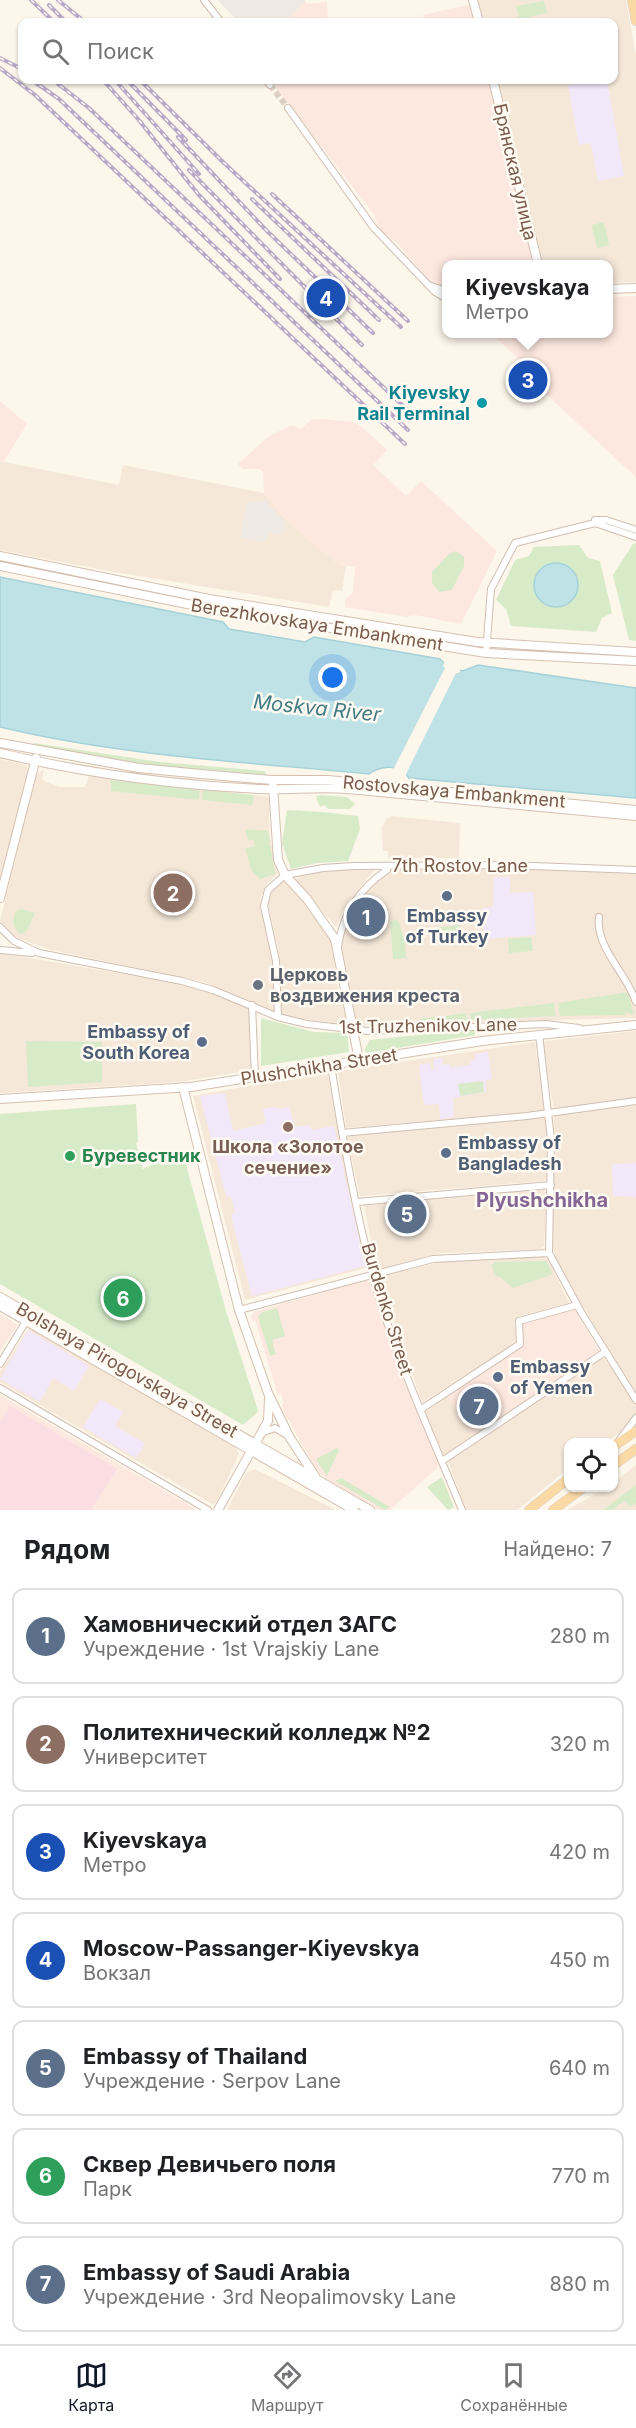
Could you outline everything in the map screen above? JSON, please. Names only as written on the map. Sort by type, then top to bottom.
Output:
[{"type":"main road","points":[[473,0],[478,18]]},
{"type":"main road","points":[[632,0],[636,21]]},
{"type":"main road","name":"Брянская улица","points":[[494,84],[537,260]]},
{"type":"main road","points":[[613,289],[636,288]]},
{"type":"main road","name":"Berezhkovskaya Embankment","points":[[0,556],[209,599],[487,643],[636,652]]},
{"type":"main road","name":"Berezhkovskaya Embankment","points":[[0,566],[207,608],[486,653],[636,661]]},
{"type":"main road","points":[[0,743],[39,752],[139,768],[273,785]]},
{"type":"main road","points":[[0,898],[39,752]]},
{"type":"main road","points":[[0,753],[35,761],[156,779],[273,785]]},
{"type":"main road","name":"Rostovskaya Embankment","points":[[273,785],[338,781],[636,810]]},
{"type":"main road","points":[[273,785],[275,844],[285,876],[330,928],[338,949],[341,979],[359,1060]]},
{"type":"main road","name":"Rostovskaya Embankment","points":[[273,785],[348,789],[636,816]]},
{"type":"main road","name":"Plushchikha Street","points":[[0,1099],[183,1087],[538,1034],[636,1024]]},
{"type":"main road","points":[[183,1087],[239,1310],[268,1396],[290,1438],[320,1480]]},
{"type":"main road","name":"Bolshaya Pirogovskaya Street","points":[[0,1297],[28,1318]]},
{"type":"main road","name":"Bolshaya Pirogovskaya Street","points":[[0,1306],[28,1318],[253,1447]]},
{"type":"main road","points":[[218,1510],[270,1416],[268,1396]]},
{"type":"main road","points":[[618,1443],[636,1431]]},
{"type":"main road","points":[[253,1447],[320,1480],[370,1510]]},
{"type":"main road","points":[[253,1447],[342,1507],[354,1510]]},
{"type":"main road","points":[[618,1462],[636,1449]]},
{"type":"main road","points":[[529,1510],[564,1482]]},
{"type":"main road","points":[[554,1510],[578,1492]]},
{"type":"street","points":[[204,0],[218,18]]},
{"type":"street","points":[[288,108],[366,216],[435,292],[442,296]]},
{"type":"street","points":[[427,283],[442,289]]},
{"type":"street","points":[[486,653],[491,589],[515,543],[601,520],[636,530]]},
{"type":"street","points":[[569,529],[599,523],[636,537]]},
{"type":"street","points":[[448,646],[453,642],[449,636]]},
{"type":"street","name":"7th Rostov Lane","points":[[285,876],[323,868],[386,866],[506,865],[636,870]]},
{"type":"street","points":[[338,949],[345,915],[366,887],[387,870],[386,866]]},
{"type":"street","points":[[278,1017],[276,961],[264,906],[268,890],[285,876]]},
{"type":"street","points":[[599,917],[602,939],[632,990],[636,1002]]},
{"type":"street","name":"1st Truzhenikov Lane","points":[[0,927],[14,940],[39,953],[182,981],[252,1005],[278,1017],[328,1028],[387,1030],[546,1024],[588,1029]]},
{"type":"street","points":[[0,950],[39,953]]},
{"type":"street","points":[[252,1005],[255,1077]]},
{"type":"street","points":[[538,1034],[549,1113],[551,1185],[549,1253],[577,1305],[636,1400]]},
{"type":"street","name":"Burdenko Street","points":[[331,1065],[342,1133],[373,1274],[420,1410],[462,1510]]},
{"type":"street","points":[[342,1133],[549,1113],[636,1101]]},
{"type":"street","points":[[357,1202],[551,1185]]},
{"type":"street","points":[[239,1310],[441,1258],[549,1253]]},
{"type":"street","points":[[420,1410],[520,1344],[519,1321],[577,1305]]},
{"type":"street","points":[[0,1364],[28,1318]]},
{"type":"street","points":[[442,1461],[605,1352]]},
{"type":"street","points":[[0,1388],[208,1510]]},
{"type":"street","points":[[618,1441],[636,1418]]},
{"type":"street","points":[[261,1433],[275,1428],[290,1438]]},
{"type":"shaded area","points":[[218,0],[305,0],[289,18],[234,18]]},
{"type":"shaded area","points":[[475,0],[626,0],[636,56],[636,282],[613,283],[613,260],[538,260],[496,84],[618,84],[618,18],[480,18]]},
{"type":"shaded area","points":[[305,1],[307,4],[327,2],[328,18],[289,18]]},
{"type":"shaded area","points":[[472,4],[476,18],[423,18],[423,15]]},
{"type":"shaded area","points":[[273,84],[492,84],[535,260],[442,260],[442,287],[433,285],[397,243],[378,229],[375,216]]},
{"type":"shaded area","points":[[608,84],[624,176],[598,181],[591,143],[579,145],[568,85]]},
{"type":"shaded area","points":[[636,296],[636,477],[523,373],[526,365],[496,338],[613,338],[613,297]]},
{"type":"shaded area","points":[[0,401],[27,424],[4,461],[0,461]]},
{"type":"shaded area","points":[[311,420],[353,422],[362,427],[387,450],[373,465],[406,496],[421,481],[497,551],[461,624],[415,615],[407,617],[345,607],[345,600],[353,592],[355,567],[338,564],[287,521],[264,493],[263,472],[259,469],[243,469],[238,464],[269,436],[292,425],[301,429]]},
{"type":"shaded area","points":[[0,461],[119,485],[123,465],[264,493],[287,521],[338,564],[346,566],[342,591],[333,590],[329,607],[108,571],[0,550]]},
{"type":"shaded area","points":[[265,500],[285,521],[283,535],[268,533],[266,542],[241,538],[246,503]]},
{"type":"shaded area","points":[[0,759],[25,765],[28,769],[0,886]]},
{"type":"shaded area","points":[[44,769],[42,780],[59,787],[85,787],[89,776],[269,797],[269,833],[278,873],[266,885],[260,898],[273,954],[276,1012],[201,981],[51,950],[17,938],[0,921],[36,775]]},
{"type":"shaded area","points":[[391,816],[460,823],[459,858],[388,858],[388,851],[383,851],[382,827],[386,819]]},
{"type":"shaded area","points":[[400,868],[499,868],[636,874],[636,1018],[355,1025],[341,955],[345,924],[349,913],[378,877]]},
{"type":"shaded area","points":[[331,870],[374,870],[343,910],[336,927],[294,880],[303,875]]},
{"type":"shaded area","points":[[494,877],[510,877],[510,893],[533,892],[536,935],[484,939],[482,908],[493,907]]},
{"type":"shaded area","points":[[284,881],[328,931],[333,944],[336,980],[347,1022],[344,1024],[282,1016],[278,949],[268,903],[273,890]]},
{"type":"shaded area","points":[[0,953],[181,984],[243,1006],[250,1011],[251,1070],[179,1082],[0,1093]]},
{"type":"shaded area","points":[[636,1031],[636,1098],[554,1110],[543,1045],[546,1041]]},
{"type":"shaded area","points":[[535,1042],[544,1111],[346,1128],[338,1071]]},
{"type":"shaded area","points":[[488,1052],[492,1079],[486,1080],[486,1092],[453,1098],[454,1117],[440,1119],[439,1104],[424,1105],[419,1065],[430,1063],[431,1070],[434,1070],[433,1059],[442,1058],[443,1065],[449,1064],[450,1068],[470,1065],[470,1061],[475,1060],[475,1054]]},
{"type":"shaded area","points":[[324,1072],[328,1075],[366,1268],[245,1300],[193,1096]]},
{"type":"shaded area","points":[[225,1093],[233,1131],[266,1123],[263,1109],[275,1107],[280,1109],[289,1107],[295,1127],[309,1125],[312,1130],[334,1126],[365,1266],[252,1296],[232,1220],[232,1213],[235,1212],[231,1196],[227,1197],[225,1192],[200,1096]]},
{"type":"shaded area","points":[[636,1103],[636,1394],[583,1307],[555,1256],[552,1242],[554,1116]]},
{"type":"shaded area","points":[[543,1117],[546,1120],[547,1143],[546,1178],[543,1181],[360,1196],[347,1138],[350,1135]]},
{"type":"shaded area","points":[[636,1163],[636,1197],[613,1196],[612,1164]]},
{"type":"shaded area","points":[[543,1189],[547,1193],[544,1246],[540,1249],[440,1253],[379,1269],[376,1267],[364,1205]]},
{"type":"shaded area","points":[[543,1257],[548,1259],[569,1303],[517,1317],[514,1322],[517,1342],[422,1403],[379,1277],[440,1262]]},
{"type":"shaded area","points":[[366,1280],[370,1282],[404,1379],[438,1461],[437,1468],[390,1510],[379,1510],[326,1479],[317,1470],[284,1412],[282,1406],[284,1402],[280,1392],[278,1395],[255,1320],[253,1322],[251,1317],[254,1312]]},
{"type":"shaded area","points":[[575,1310],[599,1351],[473,1436],[447,1396],[522,1346],[524,1342],[522,1323]]},
{"type":"shaded area","points":[[0,1314],[18,1325],[0,1352]]},
{"type":"shaded area","points":[[29,1328],[236,1447],[239,1454],[216,1503],[212,1504],[0,1382],[0,1372]]},
{"type":"shaded area","points":[[28,1330],[89,1366],[74,1391],[53,1378],[40,1402],[0,1379]]},
{"type":"shaded area","points":[[602,1358],[606,1360],[636,1404],[636,1416],[612,1438],[564,1438],[564,1472],[517,1510],[466,1510],[448,1461]]},
{"type":"shaded area","points":[[0,1395],[197,1510],[0,1510]]},
{"type":"shaded area","points":[[447,1396],[473,1436],[445,1455],[442,1453],[425,1412]]},
{"type":"shaded area","points":[[100,1399],[123,1412],[115,1426],[145,1443],[136,1458],[83,1427]]},
{"type":"shaded area","points":[[10,1406],[117,1469],[91,1510],[0,1510],[0,1423]]},
{"type":"shaded area","points":[[636,1465],[636,1510],[567,1510],[599,1492],[618,1492],[618,1479]]},
{"type":"shaded area","points":[[255,1469],[334,1510],[227,1510],[246,1473]]},
{"type":"green space","points":[[544,1],[547,13],[519,18],[516,6]]},
{"type":"green space","points":[[604,222],[609,245],[597,248],[592,225]]},
{"type":"green space","points":[[636,543],[636,641],[629,640],[613,575],[633,544]]},
{"type":"green space","points":[[579,545],[588,558],[600,561],[612,613],[602,618],[596,632],[511,626],[506,609],[496,600],[515,560],[529,556],[534,547]]},
{"type":"green space","points":[[456,551],[464,557],[464,566],[452,590],[439,592],[432,583],[432,572],[449,554]]},
{"type":"green space","points":[[34,743],[160,762],[264,771],[267,775],[159,766],[34,747]]},
{"type":"green space","points":[[111,780],[200,790],[199,800],[111,791]]},
{"type":"green space","points":[[203,790],[254,795],[252,805],[202,800]]},
{"type":"green space","points":[[320,795],[347,797],[355,804],[350,809],[328,809],[324,805],[320,807],[316,797]]},
{"type":"green space","points":[[287,810],[358,816],[360,829],[348,861],[317,863],[291,869],[282,843]]},
{"type":"green space","points":[[245,829],[268,831],[270,842],[267,843],[270,845],[275,874],[260,879],[252,872],[245,849],[255,846],[253,839],[248,841]]},
{"type":"green space","points":[[21,909],[35,913],[27,931],[20,934],[13,921],[16,911]]},
{"type":"green space","points":[[398,920],[405,942],[406,958],[393,959],[390,921]]},
{"type":"green space","points":[[460,925],[462,937],[437,940],[435,928]]},
{"type":"green space","points":[[531,937],[533,951],[509,953],[508,939]]},
{"type":"green space","points":[[628,992],[634,1015],[625,1012],[625,1015],[560,1016],[558,1003]]},
{"type":"green space","points":[[554,1003],[555,1016],[471,1020],[470,1013]]},
{"type":"green space","points":[[466,1013],[467,1021],[420,1022],[420,1019]]},
{"type":"green space","points":[[261,1018],[314,1032],[347,1033],[349,1052],[261,1066]]},
{"type":"green space","points":[[474,1029],[475,1035],[367,1053],[364,1050],[370,1040]]},
{"type":"green space","points":[[26,1041],[102,1042],[102,1082],[28,1087]]},
{"type":"green space","points":[[483,1081],[484,1092],[460,1096],[458,1084]]},
{"type":"green space","points":[[136,1104],[138,1141],[136,1143],[143,1169],[182,1150],[226,1311],[258,1412],[243,1425],[0,1284],[0,1114]]},
{"type":"green space","points":[[546,1261],[553,1274],[513,1288],[494,1275],[492,1265],[495,1262]]},
{"type":"green space","points":[[277,1308],[285,1336],[272,1340],[276,1354],[270,1356],[258,1317],[262,1312]]},
{"type":"green space","points":[[337,1448],[339,1450],[327,1476],[316,1459]]},
{"type":"green space","points":[[442,1477],[454,1507],[448,1510],[427,1487]]},
{"type":"green space","points":[[341,1478],[390,1507],[385,1510],[335,1481]]},
{"type":"green space","points":[[636,1485],[636,1503],[630,1507],[625,1500],[612,1510],[603,1510]]},
{"type":"water","points":[[556,563],[572,569],[578,585],[572,601],[556,607],[540,601],[534,585],[540,569]]},
{"type":"water","name":"Moskva River","points":[[0,577],[223,622],[229,629],[305,642],[314,637],[440,659],[447,666],[463,671],[478,665],[636,688],[636,798],[409,778],[400,770],[390,767],[369,774],[183,757],[91,745],[0,727]]},
{"type":"pier","points":[[445,661],[461,668],[459,673],[456,673],[406,778],[391,770],[445,668],[443,666]]},
{"type":"tunnel","points":[[270,85],[288,108]]},
{"type":"railway","points":[[31,0],[50,18]]},
{"type":"railway","points":[[58,0],[80,18]]},
{"type":"railway","points":[[49,5],[62,18]]},
{"type":"railway","points":[[0,58],[18,67]]},
{"type":"railway","points":[[0,68],[18,82]]},
{"type":"railway","points":[[21,84],[405,444]]},
{"type":"railway","points":[[38,84],[59,99],[408,430]]},
{"type":"railway","points":[[58,84],[89,108],[418,420]]},
{"type":"railway","points":[[107,84],[198,194],[280,279]]},
{"type":"railway","points":[[119,84],[199,174]]},
{"type":"railway","points":[[131,84],[186,140]]},
{"type":"railway","points":[[144,84],[224,163],[401,327]]},
{"type":"railway","points":[[178,137],[267,231],[373,333]]},
{"type":"railway","points":[[189,170],[362,345]]},
{"type":"railway","points":[[272,194],[408,321]]},
{"type":"railway","points":[[252,199],[379,320]]},
{"type":"place","name":"Moscow-Passanger-Kiyevskya","points":[[326,298]]},
{"type":"place","name":"Kiyevskaya","points":[[528,380]]},
{"type":"place","name":"Kiyevsky Rail Terminal","points":[[482,403]]},
{"type":"place","name":"Политехнический колледж №2","points":[[173,893]]},
{"type":"place","name":"Embassy of Turkey","points":[[447,896]]},
{"type":"place","name":"Хамовнический отдел ЗАГС","points":[[366,917]]},
{"type":"place","name":"Церковь воздвижения креста","points":[[258,985]]},
{"type":"place","name":"Embassy of South Korea","points":[[202,1042]]},
{"type":"place","name":"Школа «Золотое сечение»","points":[[288,1127]]},
{"type":"place","name":"Embassy of Bangladesh","points":[[446,1153]]},
{"type":"place","name":"Буревестник","points":[[70,1156]]},
{"type":"place","name":"Embassy of Thailand","points":[[407,1214]]},
{"type":"place","name":"Сквер Девичьего поля","points":[[123,1298]]},
{"type":"place","name":"Embassy of Yemen","points":[[498,1377]]},
{"type":"place","name":"Embassy of Saudi Arabia","points":[[479,1406]]},
{"type":"district","name":"Plyushchikha","points":[[542,1200]]}]
